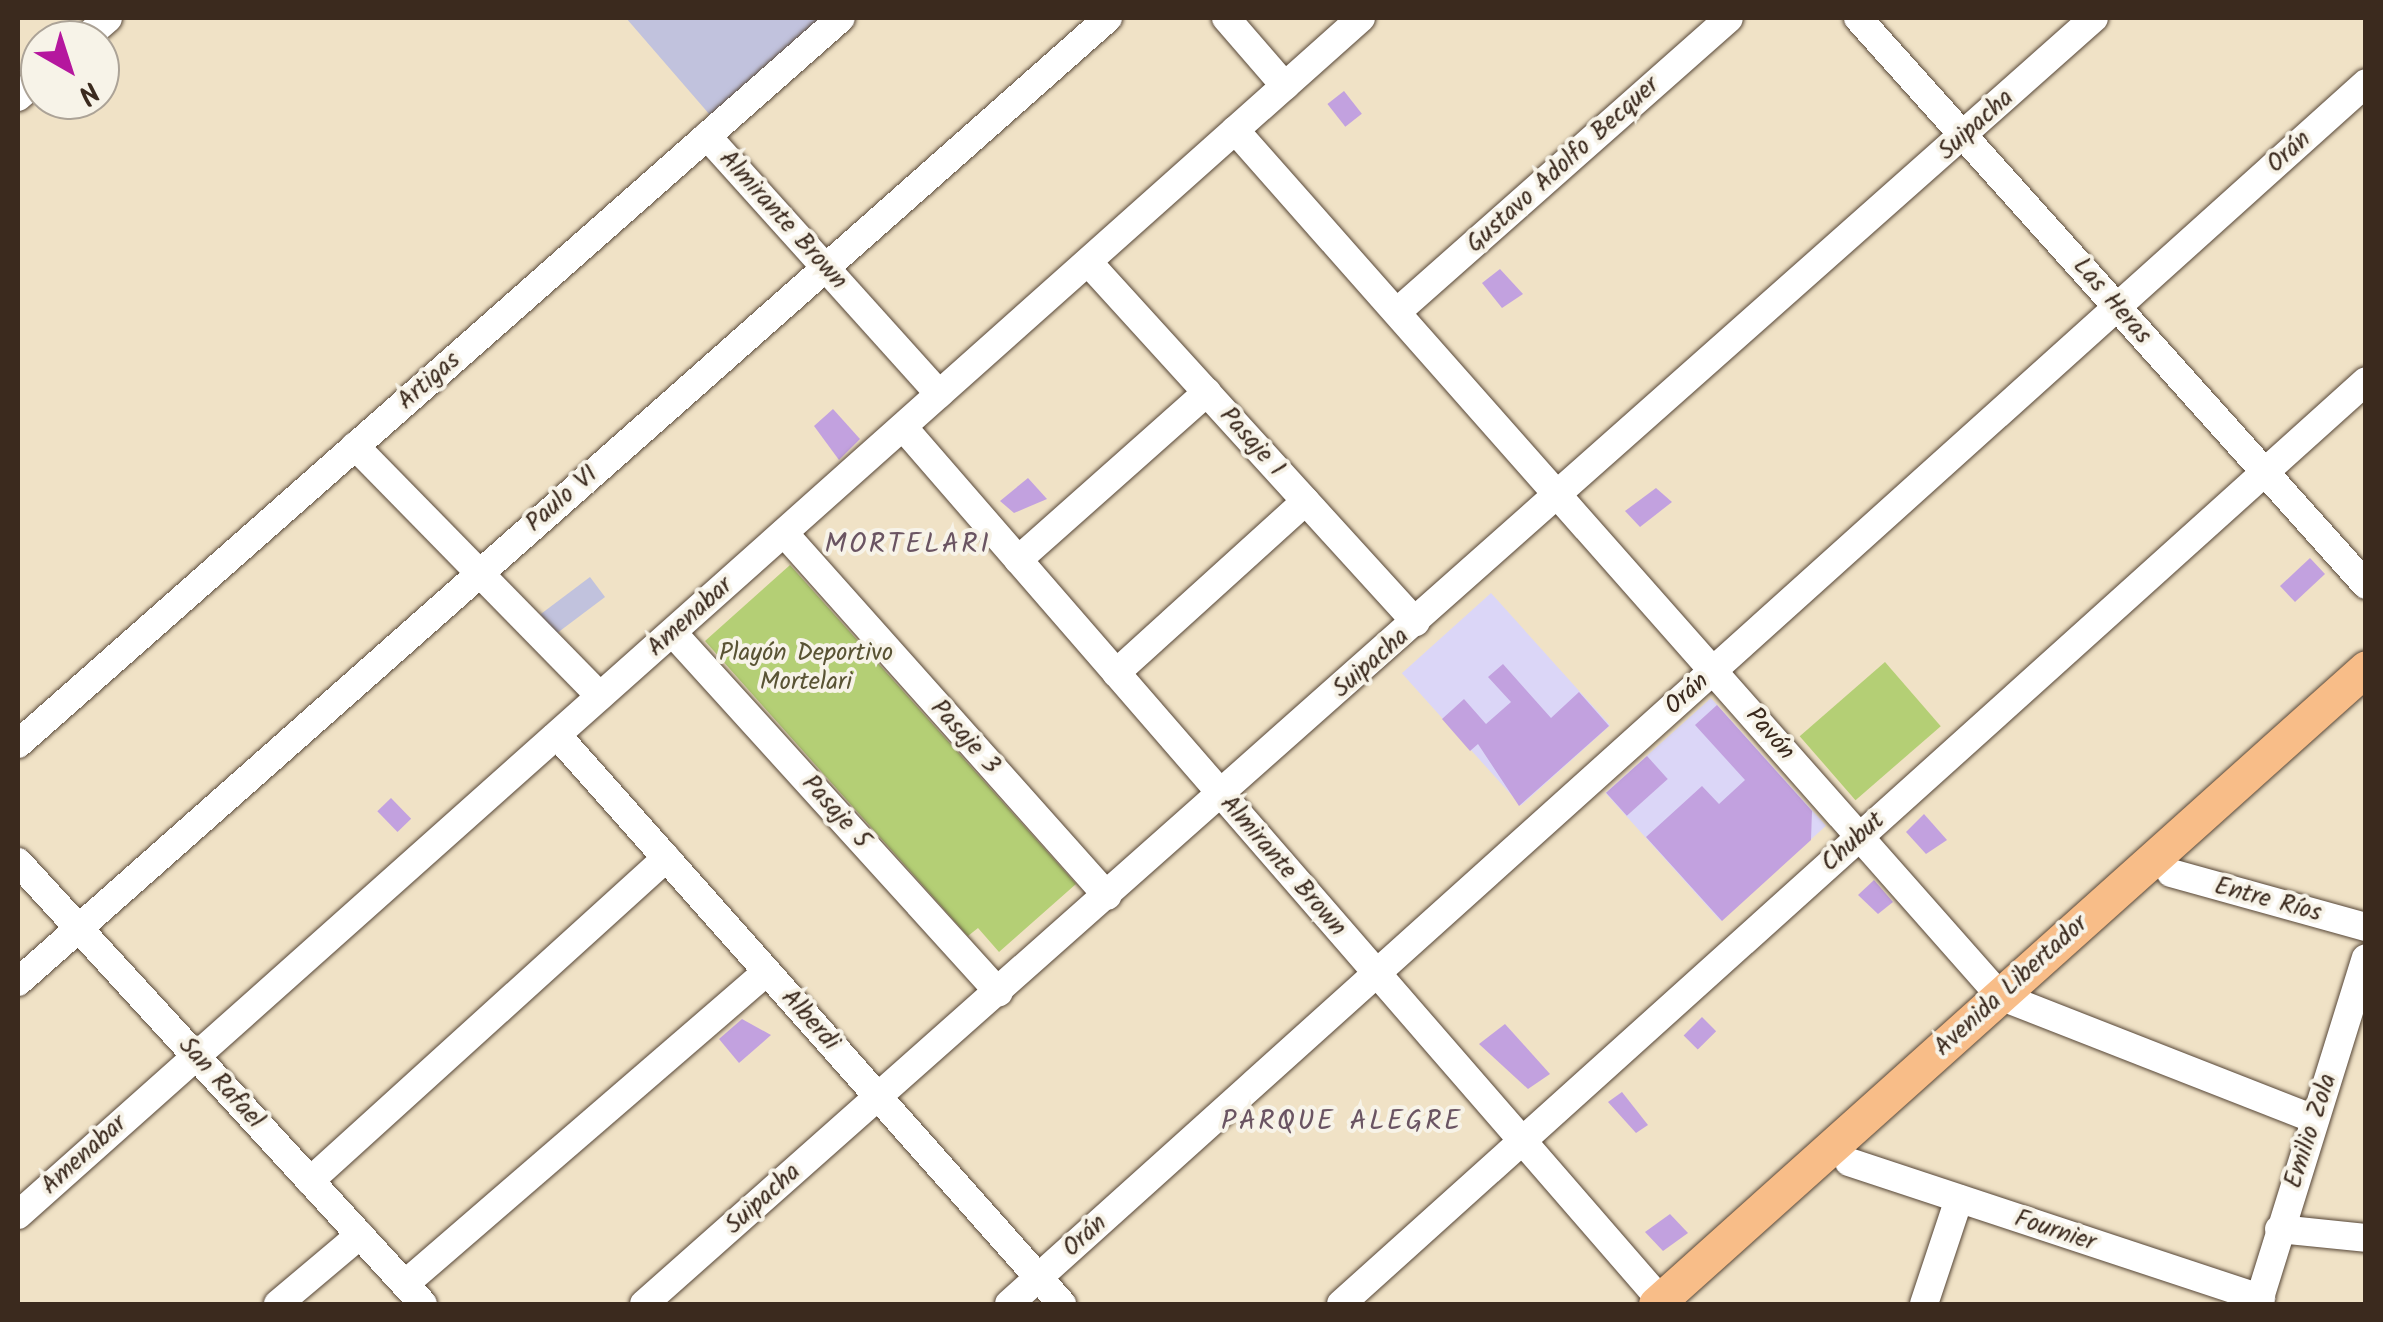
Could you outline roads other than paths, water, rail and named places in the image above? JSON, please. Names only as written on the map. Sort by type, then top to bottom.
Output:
[{"type":"main road","name":"Avenida Libertador","points":[[1668,1304],[1850,1162],[2011,1002],[2366,668]]},
{"type":"main road","name":"Avenida Libertador","points":[[1668,1304],[2011,1002],[2171,873],[2366,698]]},
{"type":"street","name":"Artigas","points":[[18,744],[840,18]]},
{"type":"street","name":"Paulo VI","points":[[18,982],[1108,18]]},
{"type":"street","points":[[1226,18],[1284,86]]},
{"type":"street","name":"Amenabar","points":[[18,1215],[1362,18]]},
{"type":"street","name":"Gustavo Adolfo Becquer","points":[[1397,312],[1729,18]]},
{"type":"street","name":"Las Heras","points":[[1858,18],[2118,306],[2260,474],[2366,585]]},
{"type":"street","name":"Suipacha","points":[[644,1304],[2094,18]]},
{"type":"street","name":"Orán","points":[[1009,1304],[2366,83]]},
{"type":"street","name":"Pavón","points":[[1236,130],[1859,836],[2011,1002],[2314,1119]]},
{"type":"street","name":"Almirante Brown","points":[[707,136],[939,394]]},
{"type":"street","name":"Pasaje 1","points":[[1088,262],[1416,622]]},
{"type":"street","name":"Chubut","points":[[1341,1304],[2366,381]]},
{"type":"street","points":[[1018,560],[1207,392]]},
{"type":"street","name":"Almirante Brown","points":[[903,427],[1668,1304]]},
{"type":"street","points":[[355,446],[475,576],[600,696]]},
{"type":"street","points":[[1116,672],[1306,501]]},
{"type":"street","name":"Pasaje 3","points":[[784,533],[1107,896]]},
{"type":"street","name":"Pasaje 5","points":[[673,633],[1000,992]]},
{"type":"street","name":"Alberdi","points":[[558,735],[1062,1304]]},
{"type":"street","points":[[310,1180],[666,858]]},
{"type":"street","name":"San Rafael","points":[[18,862],[414,1294]]},
{"type":"street","name":"Entre Ríos","points":[[2171,873],[2366,927]]},
{"type":"street","name":"Emilio Zola","points":[[2260,1301],[2279,1229],[2366,958]]},
{"type":"street","points":[[414,1294],[767,972]]},
{"type":"street","name":"Fournier","points":[[1850,1162],[2260,1301]]},
{"type":"street","points":[[1924,1304],[1959,1199]]},
{"type":"street","points":[[2279,1229],[2366,1238]]},
{"type":"street","points":[[278,1304],[360,1235]]},
{"type":"district","name":"MORTELARI","points":[[908,545]]},
{"type":"district","name":"PARQUE ALEGRE","points":[[1342,1122]]},
{"type":"park label","name":"Playón Deportivo Mortelari","points":[[806,668]]}]
